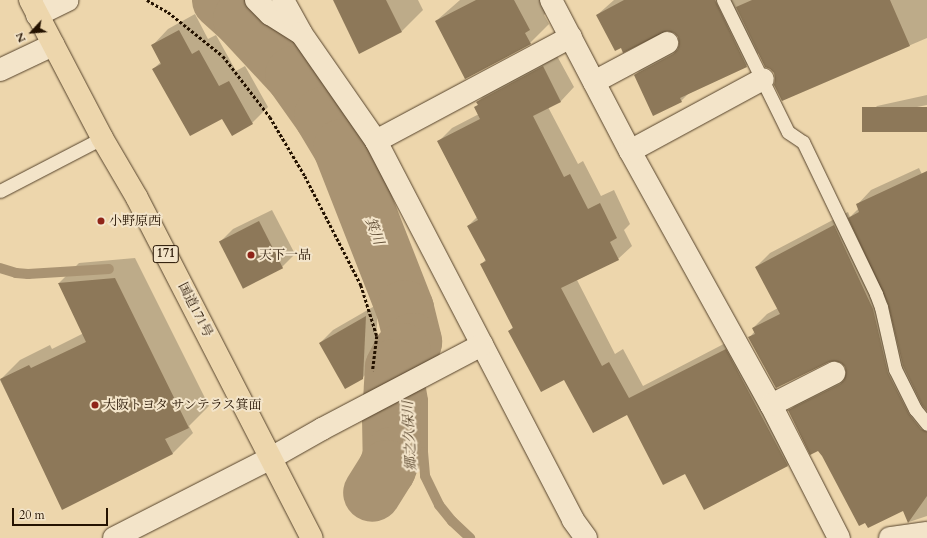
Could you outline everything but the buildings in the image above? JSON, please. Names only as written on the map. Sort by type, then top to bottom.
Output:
[{"type":"highway","name":"国道171号","points":[[34,8],[102,138],[137,198],[312,538]]},
{"type":"street","points":[[34,8],[68,0]]},
{"type":"street","points":[[256,0],[270,14],[301,33]]},
{"type":"street","points":[[283,0],[301,33],[376,141],[573,520],[586,538]]},
{"type":"street","points":[[551,0],[630,150],[771,405],[839,538]]},
{"type":"street","points":[[376,141],[570,37]]},
{"type":"street","points":[[594,82],[667,43]]},
{"type":"street","points":[[0,70],[53,45]]},
{"type":"street","points":[[630,150],[763,80]]},
{"type":"street","points":[[114,538],[271,458],[374,401],[482,346]]},
{"type":"street","points":[[771,405],[834,373]]},
{"type":"street","points":[[890,538],[927,533]]},
{"type":"lane","points":[[723,0],[788,132],[803,142],[876,294],[881,307],[891,353],[900,381],[915,409],[927,424]]},
{"type":"lane","points":[[0,191],[102,138]]},
{"type":"path","points":[[147,0],[168,12],[223,56],[270,117],[305,176],[361,285],[377,336],[374,401]]},
{"type":"waterway","name":"箕川","points":[[221,0],[242,19],[294,75],[323,116],[342,148],[405,309],[413,342],[402,352],[394,368],[391,417],[392,456],[387,469],[372,493]]},
{"type":"waterway","points":[[0,268],[16,273],[28,274],[109,269]]},
{"type":"waterway","name":"郷之久保川","points":[[413,342],[423,400],[423,452],[425,476],[439,505],[452,521],[470,538]]},
{"type":"place","name":"小野原西","points":[[101,221]]},
{"type":"place","name":"天下一品","points":[[251,255]]},
{"type":"place","name":"大阪トヨタ サンテラス箕面","points":[[95,405]]}]
